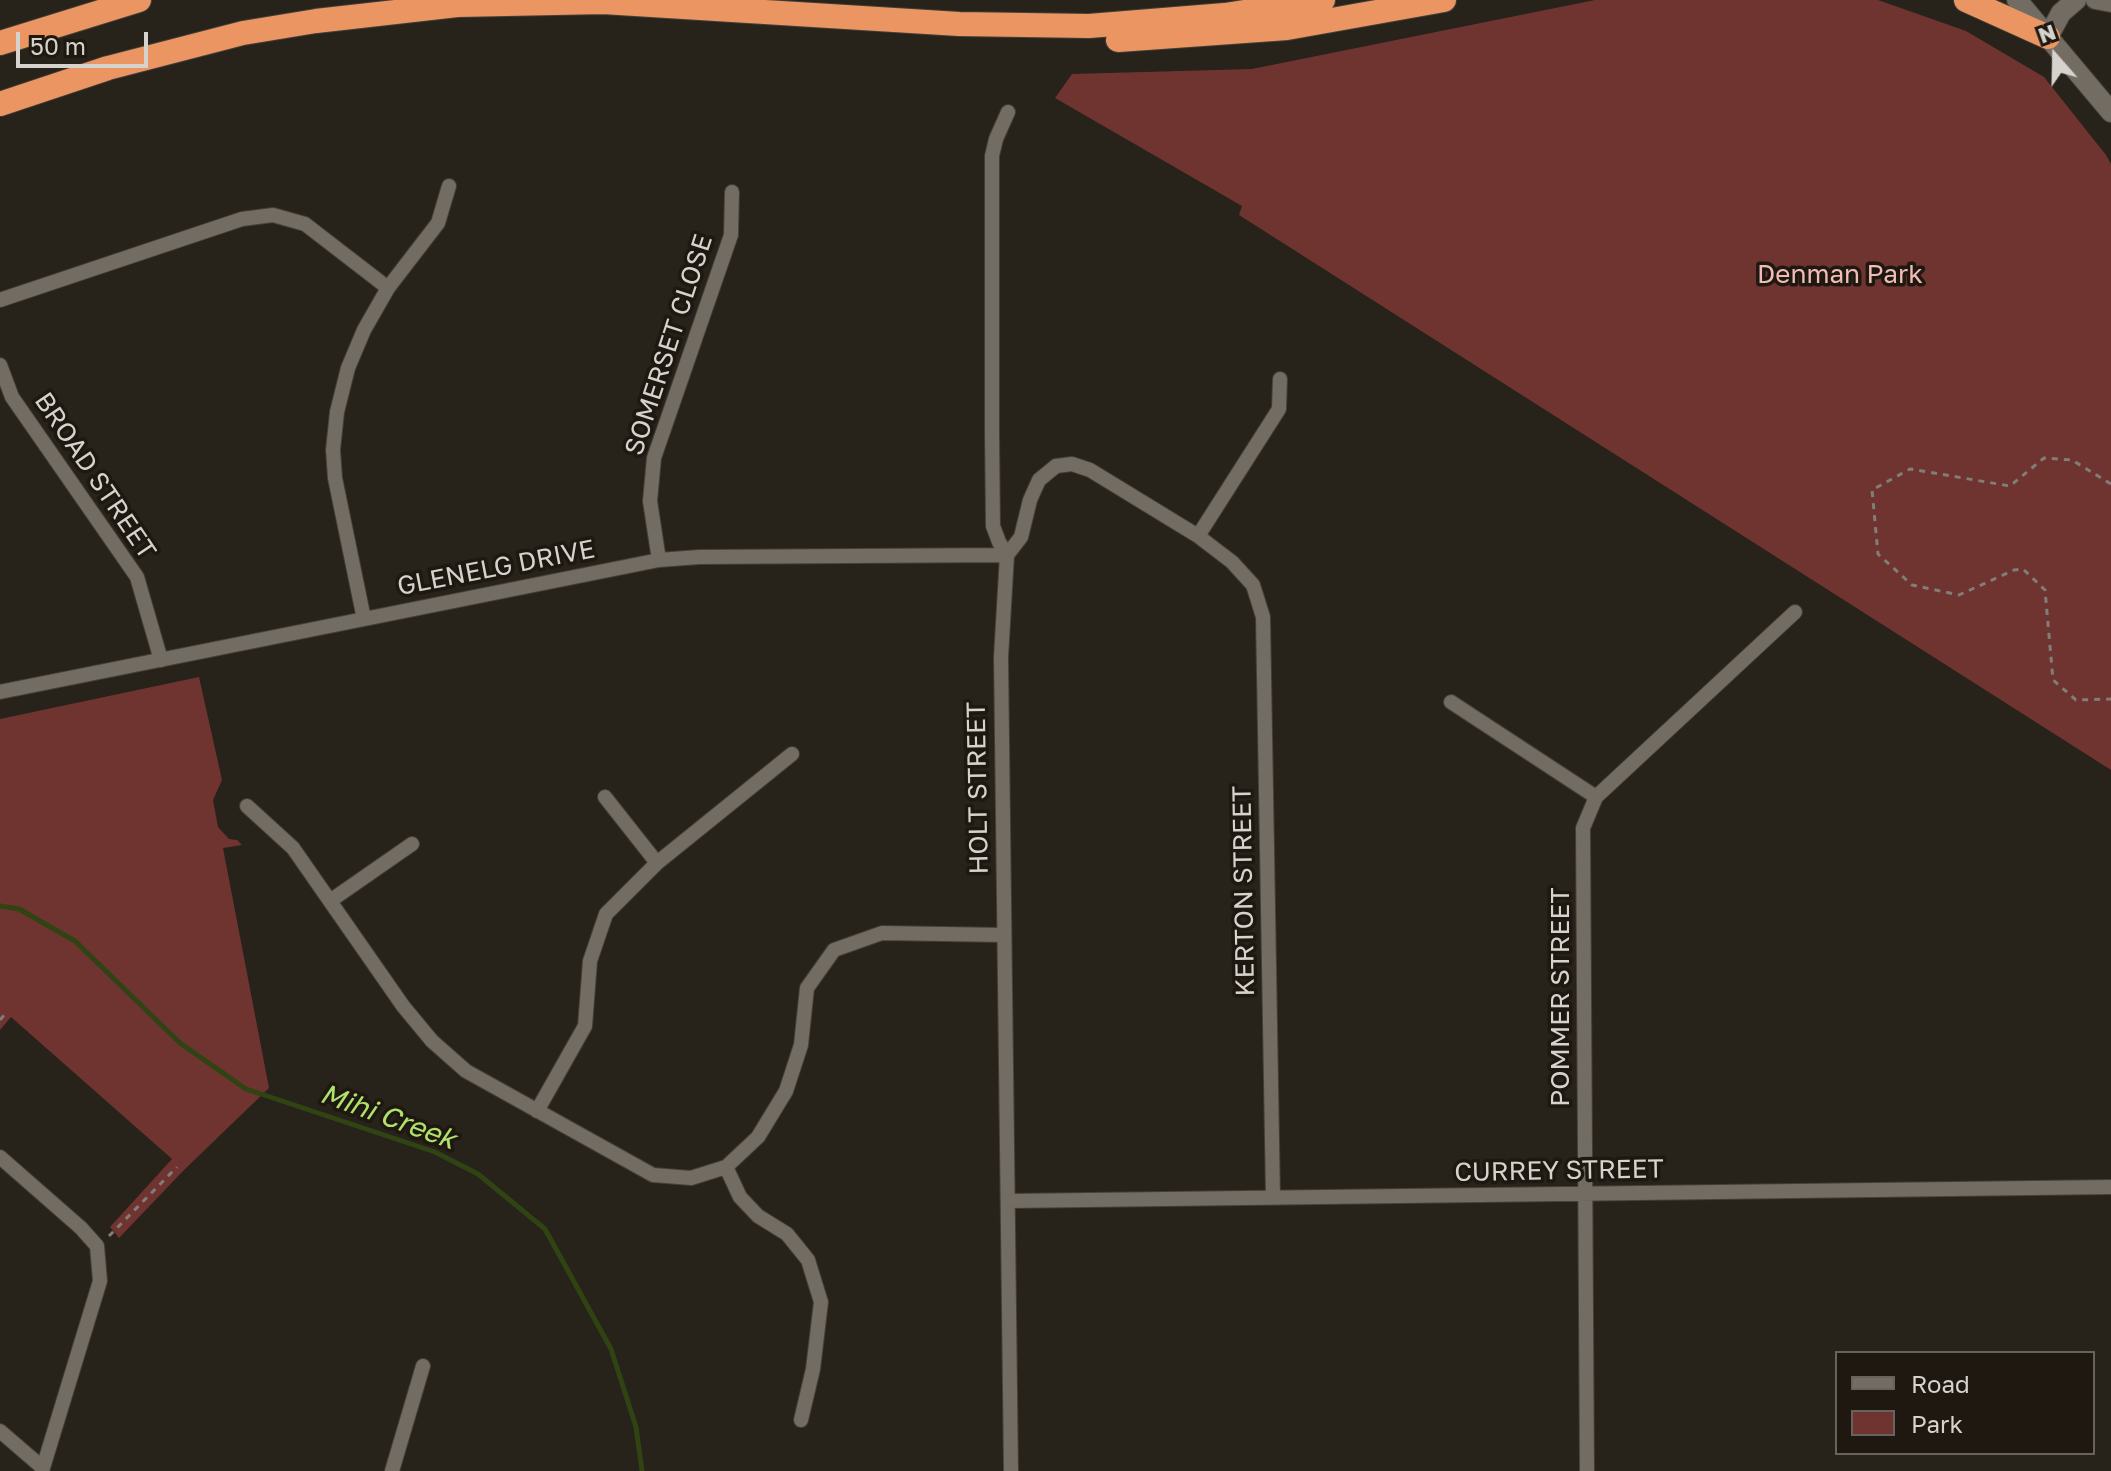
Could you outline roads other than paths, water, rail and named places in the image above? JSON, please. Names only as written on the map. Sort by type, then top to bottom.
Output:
[{"type":"highway","points":[[0,43],[139,0]]},
{"type":"highway","points":[[0,104],[108,68],[243,33],[316,21],[457,5],[603,2],[880,20],[1089,26],[1225,15],[1323,0]]},
{"type":"highway","points":[[1020,25],[1066,41],[1175,38],[1287,28],[1444,0]]},
{"type":"highway","points":[[1966,0],[2048,37]]},
{"type":"main road","points":[[2017,0],[2111,112]]},
{"type":"main road","points":[[2048,37],[2061,13],[2076,0]]},
{"type":"street","points":[[2095,0],[2111,3]]},
{"type":"street","name":"HOLT STREET","points":[[1008,112],[994,145],[991,164],[993,526],[1007,555],[1001,657],[1011,1471]]},
{"type":"street","points":[[364,619],[335,478],[333,450],[337,412],[348,368],[364,330],[388,288],[438,223],[449,186]]},
{"type":"street","name":"SOMERSET CLOSE","points":[[659,560],[650,501],[654,458],[731,235],[732,192]]},
{"type":"street","points":[[0,300],[242,219],[273,215],[305,224],[388,288]]},
{"type":"street","name":"BROAD STREET","points":[[0,365],[12,397],[137,577],[161,660]]},
{"type":"street","points":[[1007,555],[1021,537],[1037,483],[1046,472],[1063,465],[1086,468],[1198,536],[1279,409],[1280,379]]},
{"type":"street","name":"KERTON STREET","points":[[1198,536],[1232,562],[1253,585],[1263,617],[1273,1197]]},
{"type":"street","name":"GLENELG DRIVE","points":[[0,692],[659,560],[699,557],[1007,555]]},
{"type":"street","name":"POMMER STREET","points":[[1587,1471],[1583,828],[1596,797],[1795,612]]},
{"type":"street","points":[[1451,702],[1596,797]]},
{"type":"street","points":[[537,1111],[585,1026],[590,961],[606,914],[657,863],[792,754]]},
{"type":"street","points":[[605,797],[657,863]]},
{"type":"street","points":[[247,806],[293,848],[403,1006],[432,1041],[466,1071],[653,1175],[691,1178],[726,1167],[758,1137],[786,1091],[801,1045],[807,988],[834,950],[882,933],[1003,935]]},
{"type":"street","points":[[330,901],[412,844]]},
{"type":"street","points":[[0,1157],[81,1228],[97,1246],[100,1281],[42,1470],[0,1431]]},
{"type":"street","points":[[726,1167],[740,1197],[758,1216],[787,1234],[808,1260],[821,1302],[813,1369],[801,1420]]},
{"type":"street","name":"CURREY STREET","points":[[1008,1201],[2111,1187]]},
{"type":"street","points":[[392,1471],[423,1366]]},
{"type":"waterway","name":"Mihi Creek","points":[[0,906],[19,909],[75,941],[180,1043],[246,1089],[435,1152],[478,1174],[545,1229],[611,1349],[636,1427],[642,1471]]},
{"type":"park label","name":"Denman Park","points":[[1840,275]]}]
